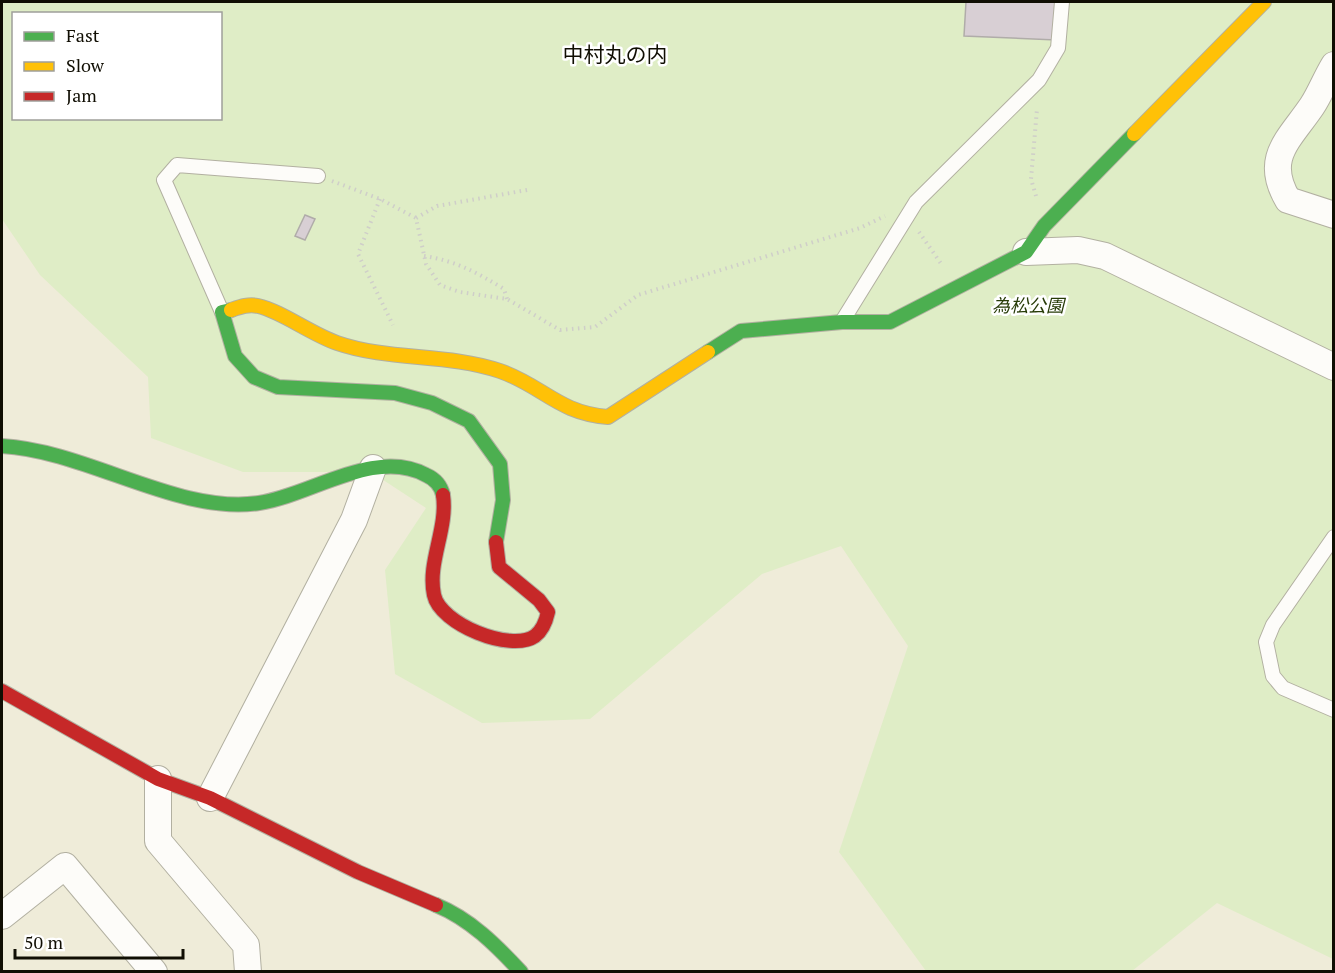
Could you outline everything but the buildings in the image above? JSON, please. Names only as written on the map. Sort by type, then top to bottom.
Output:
[{"type":"street","points":[[1026,252],[1044,226],[1264,2]]},
{"type":"street","points":[[1334,65],[1312,106],[1288,134],[1281,150],[1277,170],[1280,186],[1288,200],[1334,215]]},
{"type":"street","points":[[2,446],[36,450],[190,498],[235,506],[268,501],[315,483],[373,468],[413,469],[432,478],[440,486],[444,509],[432,589],[440,609],[457,623],[489,636],[513,640],[531,638],[544,628],[548,612],[538,600],[499,567],[496,544],[503,500],[500,464],[469,421],[432,403],[395,393],[278,387],[254,377],[235,356],[222,312],[247,304],[259,306],[344,345],[474,366],[517,378],[561,406],[583,416],[608,417],[741,331],[842,322],[890,322],[1026,252],[1078,250],[1106,256],[1334,367]]},
{"type":"street","points":[[210,798],[354,520],[373,468]]},
{"type":"street","points":[[8,701],[158,779],[210,798],[358,872],[450,911],[492,941],[521,972]]},
{"type":"street","points":[[158,779],[158,841],[246,945],[248,972]]},
{"type":"street","points":[[2,916],[64,866],[154,972]]},
{"type":"lane","points":[[842,322],[906,214],[1039,80],[1058,48],[1062,2]]},
{"type":"lane","points":[[222,312],[164,180],[177,165],[318,176]]},
{"type":"lane","points":[[1334,537],[1273,625],[1266,642],[1273,676],[1284,688],[1334,710]]},
{"type":"path","points":[[1039,80],[1031,179],[1044,226]]},
{"type":"path","points":[[318,176],[380,199],[416,218]]},
{"type":"path","points":[[416,218],[437,206],[526,190]]},
{"type":"path","points":[[380,199],[358,254],[408,355]]},
{"type":"path","points":[[416,218],[424,256],[440,285],[460,292],[507,299],[560,330],[595,327],[638,295],[860,228],[916,202]]},
{"type":"path","points":[[906,214],[957,288]]},
{"type":"path","points":[[424,256],[453,261],[480,274],[504,289],[507,299]]},
{"type":"green space","name":"為松公園","points":[[4,2],[1333,2],[1333,959],[1217,903],[1132,971],[926,971],[839,852],[908,646],[841,546],[762,574],[590,719],[482,723],[395,674],[385,570],[426,508],[371,472],[243,472],[151,438],[148,377],[40,275],[2,219],[2,6]]},
{"type":"traffic: fast","points":[[708,352],[741,331],[842,322],[890,322],[1026,252],[1044,226],[1134,134]]},
{"type":"traffic: fast","points":[[231,310],[222,312],[235,356],[254,377],[278,387],[395,393],[432,403],[469,421],[500,464],[503,500],[496,542]]},
{"type":"traffic: fast","points":[[2,446],[34,450],[165,492],[197,500],[228,504],[259,503],[279,499],[342,476],[386,467],[406,468],[426,475],[437,483],[443,495]]},
{"type":"traffic: fast","points":[[436,905],[471,925],[521,972]]},
{"type":"traffic: slow","points":[[1134,134],[1264,2]]},
{"type":"traffic: slow","points":[[231,310],[258,306],[327,339],[357,349],[480,365],[515,377],[563,405],[608,417],[708,352]]},
{"type":"traffic: jam","points":[[443,495],[443,520],[433,570],[434,595],[439,606],[449,616],[478,633],[510,641],[524,640],[535,636],[540,631],[548,612],[539,600],[499,567],[496,542]]},
{"type":"traffic: jam","points":[[2,691],[158,779],[210,798],[358,872],[436,905]]},
{"type":"district","name":"中村丸の内","points":[[615,55]]}]
